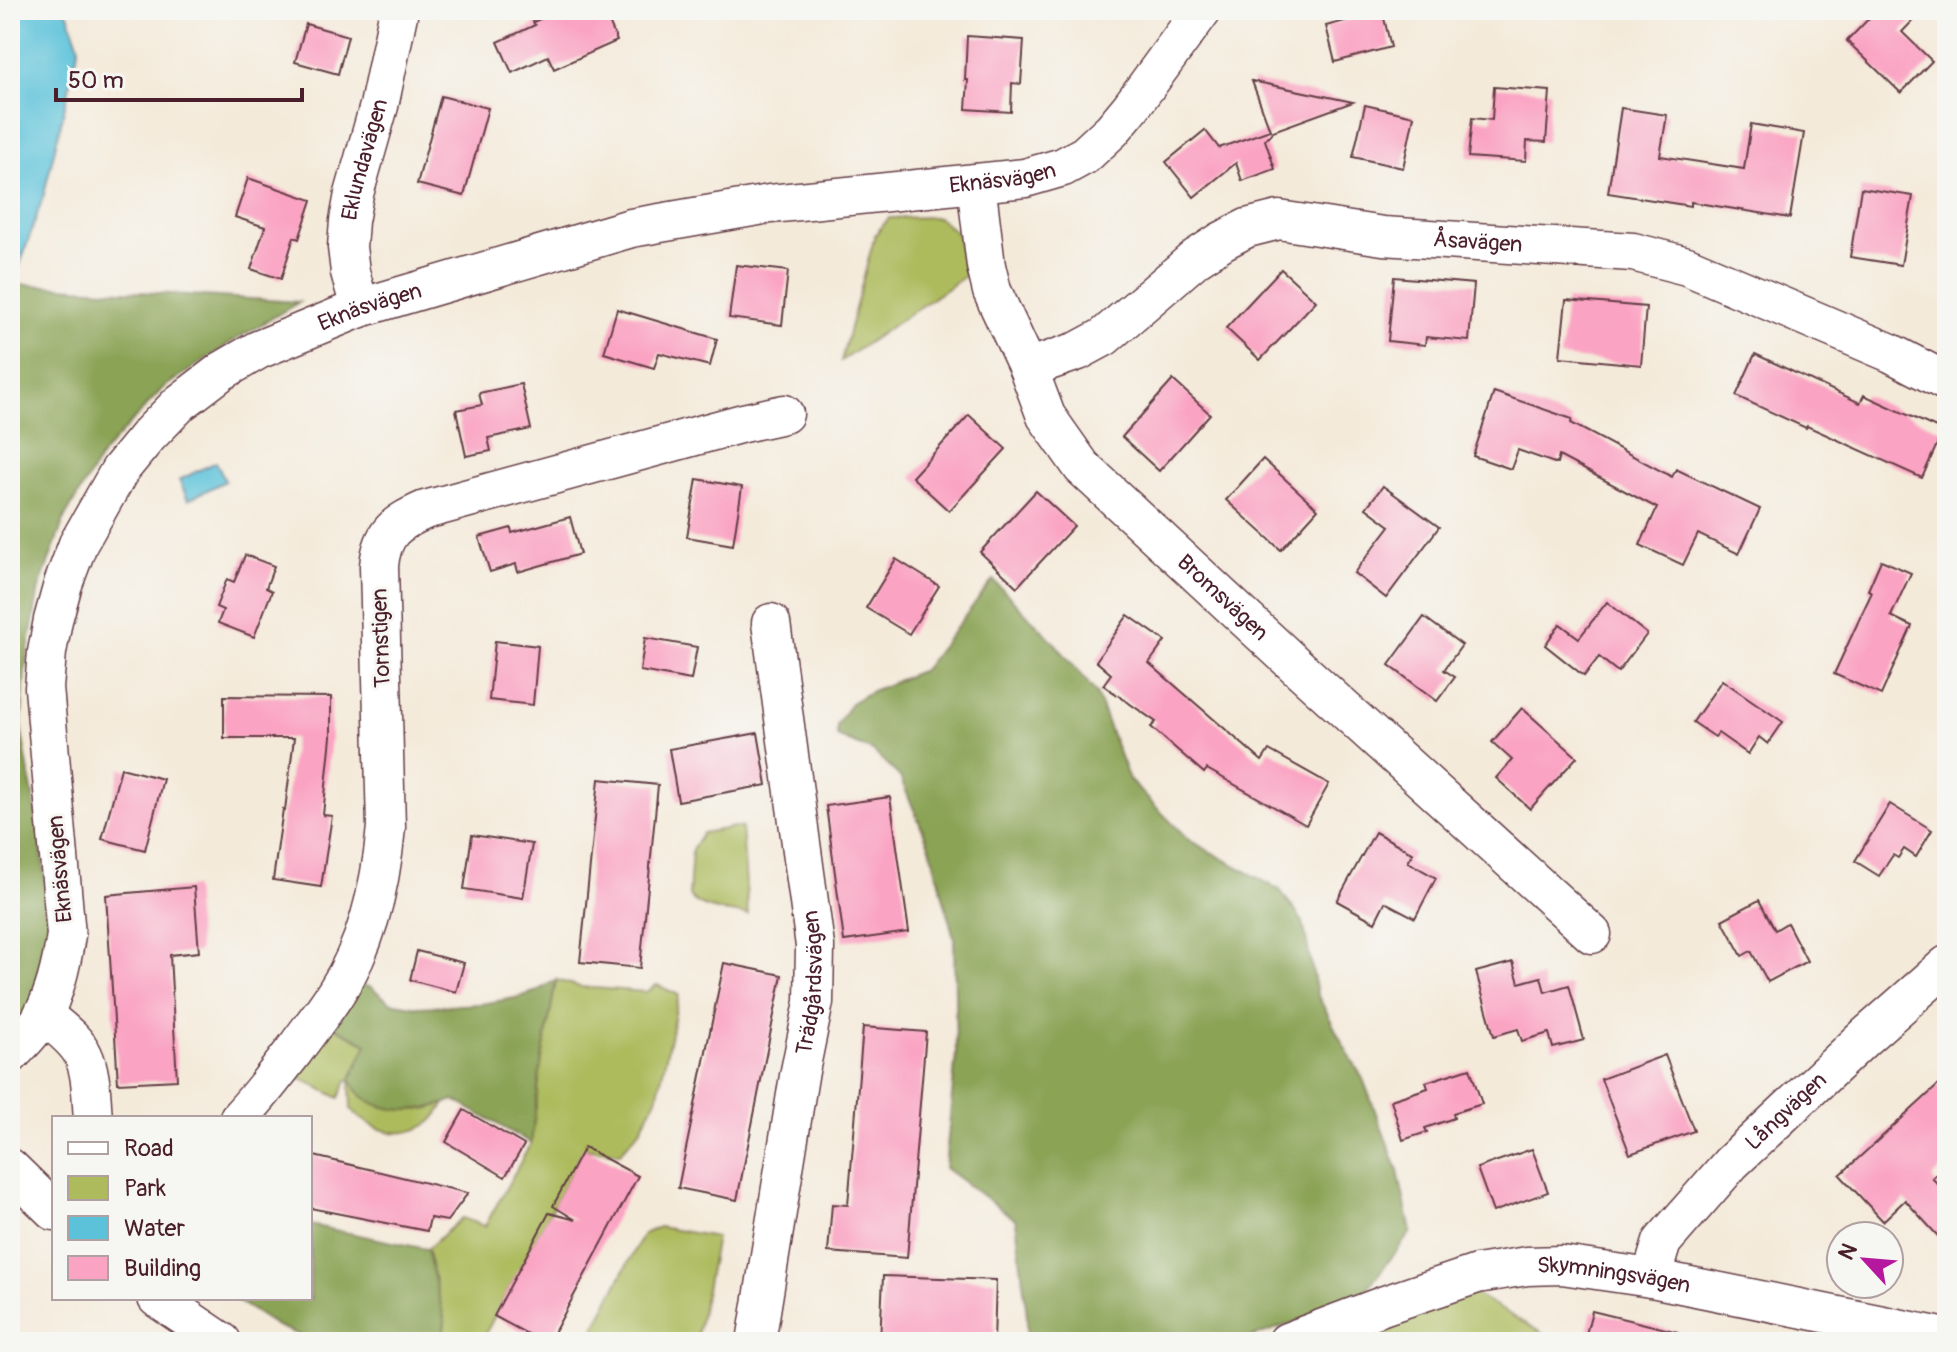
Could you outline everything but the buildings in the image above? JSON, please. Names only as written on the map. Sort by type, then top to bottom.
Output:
[{"type":"street","name":"Eknäsvägen","points":[[10,1055],[43,1014],[62,964],[66,935],[44,688],[53,620],[78,544],[120,470],[180,403],[222,371],[258,350],[360,308],[631,228],[770,204],[1025,178],[1063,167],[1085,155],[1112,130],[1202,10]]},
{"type":"street","name":"Eklundavägen","points":[[360,308],[350,272],[347,247],[349,221],[354,194],[408,12]]},
{"type":"street","name":"Bromsvägen","points":[[976,183],[992,291],[1028,368],[1046,416],[1082,467],[1592,934]]},
{"type":"street","name":"Åsavägen","points":[[1028,368],[1078,351],[1104,337],[1196,258],[1247,228],[1279,220],[1383,236],[1633,252],[1687,266],[1891,353],[1947,382]]},
{"type":"street","name":"Tornstigen","points":[[241,1116],[258,1098],[338,990],[362,940],[376,896],[383,865],[386,827],[379,566],[380,549],[388,532],[425,510],[784,414]]},
{"type":"street","name":"Trädgårdsvägen","points":[[756,1342],[814,1002],[815,960],[807,879],[771,623]]},
{"type":"street","name":"Långvägen","points":[[1651,1278],[1662,1242],[1731,1163],[1947,965]]},
{"type":"street","points":[[43,1014],[83,1054],[93,1116]]},
{"type":"street","points":[[10,1168],[52,1209]]},
{"type":"street","name":"Skymningsvägen","points":[[1287,1342],[1477,1274],[1527,1266],[1562,1265],[1651,1278],[1947,1338]]},
{"type":"street","points":[[160,1300],[222,1342]]},
{"type":"green space","points":[[938,217],[957,233],[965,276],[841,361],[875,235],[889,218]]},
{"type":"green space","points":[[13,284],[299,302],[163,388],[103,453],[65,517],[39,588],[26,661],[21,728],[40,836],[51,937],[32,1007],[10,1029],[10,294]]},
{"type":"green space","points":[[993,580],[1054,642],[1096,693],[1129,780],[1189,840],[1280,890],[1303,922],[1317,994],[1363,1079],[1398,1171],[1411,1232],[1358,1301],[1237,1342],[1027,1342],[1016,1220],[945,1168],[956,1054],[954,938],[930,847],[900,777],[873,751],[837,736],[837,725],[851,703],[923,670]]},
{"type":"green space","points":[[742,828],[748,915],[708,908],[689,896],[692,849],[703,833]]},
{"type":"green space","points":[[556,980],[581,987],[646,992],[657,985],[679,995],[657,1099],[640,1130],[620,1153],[584,1148],[481,1342],[442,1342],[445,1322],[427,1249],[462,1218],[485,1226],[531,1143]]},
{"type":"green space","points":[[556,980],[531,1143],[454,1100],[407,1110],[383,1107],[372,1102],[360,1094],[350,1080],[367,1044],[330,1025],[355,984],[371,987],[390,1002],[418,1007],[481,1004],[515,998],[535,992]]},
{"type":"green space","points":[[330,1025],[367,1044],[374,1102],[409,1109],[445,1104],[435,1118],[407,1132],[377,1128],[351,1109],[350,1080],[347,1080],[339,1098],[294,1075]]},
{"type":"green space","points":[[312,1225],[427,1249],[445,1322],[442,1342],[315,1342],[275,1325],[236,1300],[312,1300]]},
{"type":"green space","points":[[659,1227],[716,1237],[696,1342],[587,1342],[643,1234]]},
{"type":"green space","points":[[1466,1289],[1545,1335],[1544,1342],[1423,1342],[1390,1337],[1373,1328]]},
{"type":"water","points":[[10,10],[62,10],[68,14],[79,47],[44,194],[10,294]]},
{"type":"water","points":[[216,462],[225,481],[188,500],[179,480]]}]
